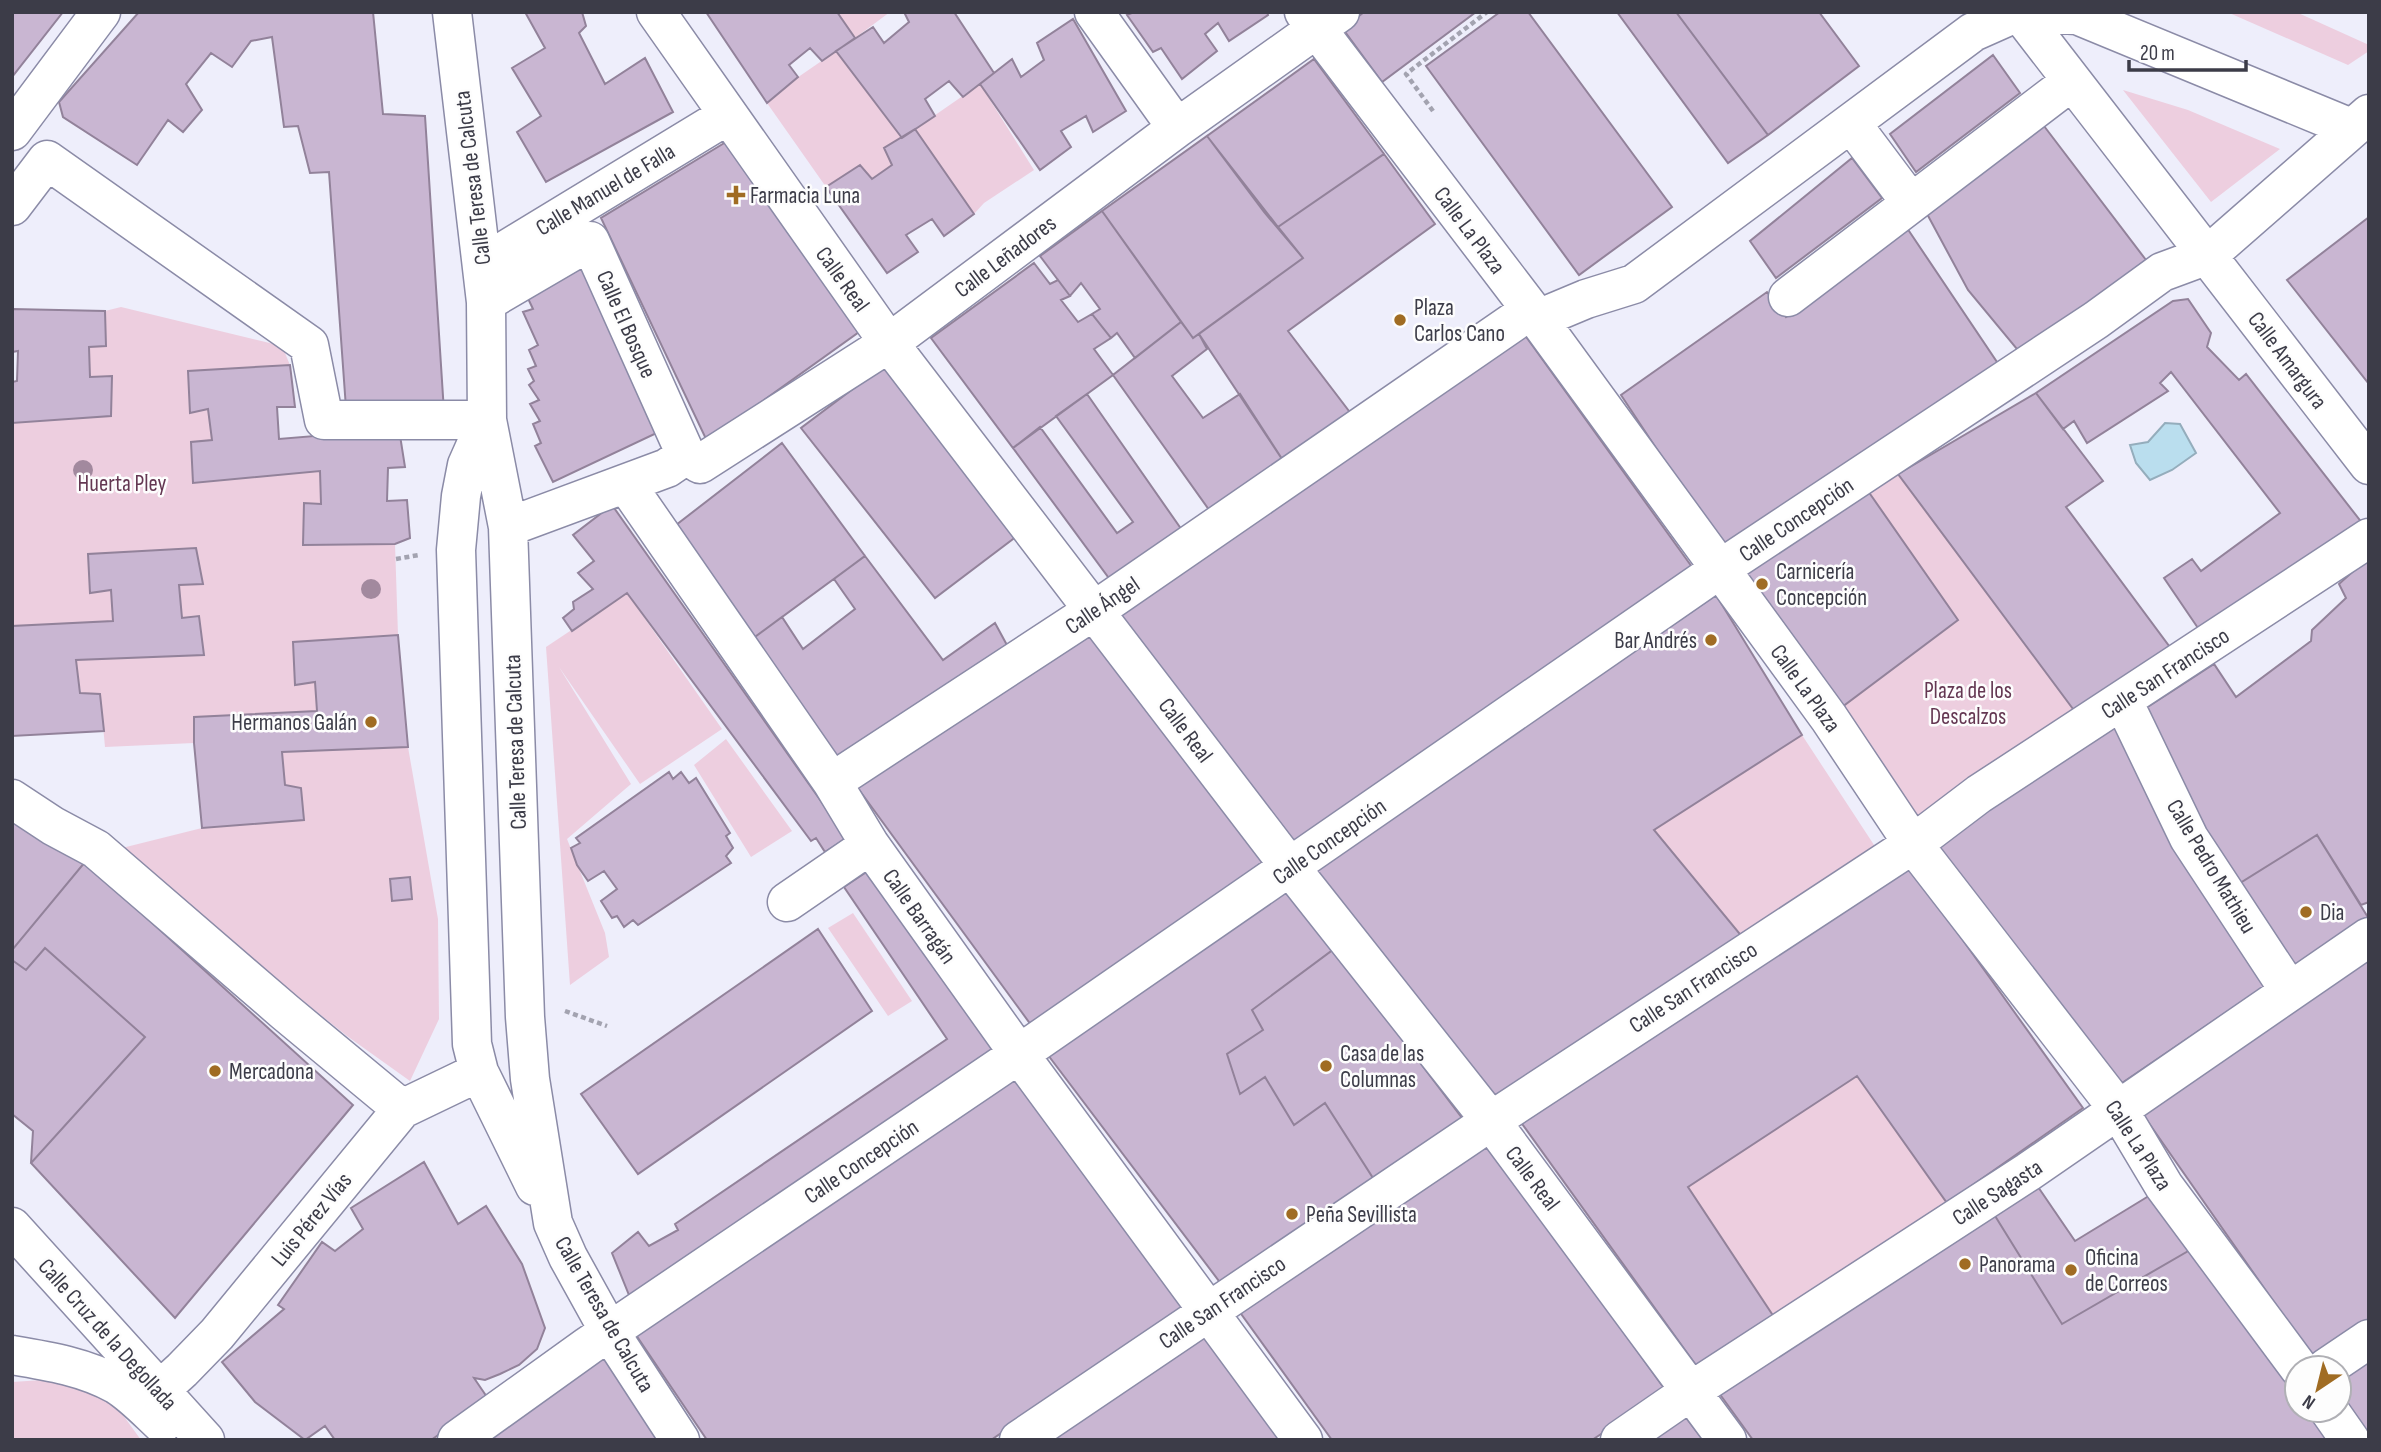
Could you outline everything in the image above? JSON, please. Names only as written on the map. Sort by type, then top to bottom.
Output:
[{"type":"street","points":[[12,131],[101,12]]},
{"type":"street","name":"Calle Teresa de Calcuta","points":[[452,12],[483,264],[487,420],[508,527],[525,1017],[530,1079],[553,1223],[609,1331],[680,1440]]},
{"type":"street","name":"Calle Real","points":[[656,12],[889,343],[1093,612],[1116,638],[1290,867],[1490,1121],[1727,1440]]},
{"type":"street","points":[[1094,12],[1177,128]]},
{"type":"street","name":"Calle Amargura","points":[[2019,12],[2369,465]]},
{"type":"street","name":"Calle Ángel","points":[[832,782],[1093,612],[1525,314],[1543,317],[1586,299],[1634,284],[1973,32],[2019,12]]},
{"type":"street","points":[[2026,12],[2077,15],[2363,131],[2208,254]]},
{"type":"street","name":"Calle Leñadores","points":[[686,455],[700,464],[889,343],[1320,18]]},
{"type":"street","name":"Calle La Plaza","points":[[1320,18],[1829,718],[1913,844],[2118,1109],[2164,1186],[2289,1354]]},
{"type":"street","points":[[1788,297],[2072,81]]},
{"type":"street","name":"Calle Manuel de Falla","points":[[483,264],[582,225],[727,115]]},
{"type":"street","points":[[1852,123],[1911,204]]},
{"type":"street","points":[[12,206],[47,160],[309,345],[324,420],[487,420],[467,465],[456,550],[472,1044],[479,1072],[553,1223]]},
{"type":"street","name":"Calle El Bosque","points":[[486,302],[582,225],[686,455]]},
{"type":"street","name":"Calle Concepción","points":[[457,1440],[609,1331],[1019,1054],[1720,569],[2096,320],[2162,272],[2208,254]]},
{"type":"street","points":[[508,527],[667,468],[686,455]]},
{"type":"street","name":"Calle Barragán","points":[[626,484],[832,782],[870,845],[1019,1054],[1303,1440]]},
{"type":"street","name":"Calle San Francisco","points":[[1020,1440],[1490,1121],[1913,844],[1979,794],[2369,538]]},
{"type":"street","name":"Calle Pedro Mathieu","points":[[2123,701],[2189,838],[2289,990]]},
{"type":"street","points":[[12,799],[53,827],[96,849],[401,1109]]},
{"type":"street","points":[[787,902],[870,845]]},
{"type":"street","name":"Calle Sagasta","points":[[1620,1440],[2028,1172],[2369,937]]},
{"type":"street","name":"Luis Pérez Vías","points":[[160,1390],[217,1334],[401,1109],[479,1072]]},
{"type":"street","name":"Calle Cruz de la Degollada","points":[[12,1227],[205,1440]]},
{"type":"street","points":[[2347,1354],[2369,1339]]},
{"type":"street","name":"Calle Cruz de la Degollada","points":[[12,1355],[60,1363],[92,1373],[119,1386],[177,1440]]},
{"type":"street","points":[[2339,1424],[2350,1440]]},
{"type":"path","points":[[1406,74],[1487,12]]},
{"type":"green space","points":[[837,12],[890,12],[855,38]]},
{"type":"green space","points":[[2227,12],[2296,12],[2369,45],[2369,51],[2348,65]]},
{"type":"green space","points":[[836,51],[902,138],[892,165],[872,179],[860,165],[826,187],[767,103],[778,91]]},
{"type":"green space","points":[[980,84],[1034,170],[984,203],[974,214],[915,129]]},
{"type":"green space","points":[[2123,90],[2188,110],[2280,149],[2211,202]]},
{"type":"green space","name":"Huerta Pley","points":[[121,307],[282,346],[290,365],[188,371],[190,412],[208,409],[212,440],[191,443],[193,482],[320,471],[321,504],[304,503],[303,545],[395,544],[398,635],[294,642],[296,685],[315,682],[317,711],[195,717],[194,743],[105,747],[100,694],[81,693],[76,660],[204,655],[199,616],[182,618],[179,585],[202,584],[196,548],[89,554],[91,593],[111,590],[113,621],[12,626],[12,423],[111,415],[112,376],[90,377],[89,347],[105,311]]},
{"type":"green space","name":"Plaza de los Descalzos","points":[[1898,474],[2076,713],[1917,831],[1838,710],[1958,620],[1868,491]]},
{"type":"green space","points":[[627,593],[722,729],[640,784],[559,667],[631,784],[567,839],[605,933],[609,957],[570,985],[546,647]]},
{"type":"green space","points":[[1802,735],[1876,848],[1744,939],[1654,830]]},
{"type":"green space","points":[[726,739],[792,831],[751,857],[694,765]]},
{"type":"green space","points":[[408,747],[438,919],[439,1019],[410,1081],[347,1036],[114,850],[202,828],[304,820],[301,788],[285,785],[282,752]]},
{"type":"green space","points":[[853,913],[912,1001],[888,1016],[828,928]]},
{"type":"green space","points":[[1857,1076],[1947,1203],[1774,1317],[1688,1187]]},
{"type":"green space","points":[[58,1379],[115,1404],[141,1440],[12,1440],[12,1382]]},
{"type":"water","points":[[2165,423],[2180,424],[2196,453],[2172,470],[2150,480],[2136,463],[2130,445],[2148,442]]},
{"type":"building","points":[[12,12],[63,12],[12,77]]},
{"type":"building","points":[[139,12],[373,12],[383,114],[425,116],[444,412],[346,408],[329,172],[310,173],[298,126],[284,127],[272,37],[251,41],[232,67],[211,53],[186,84],[202,110],[183,132],[168,120],[137,165],[63,117],[59,102]]},
{"type":"building","points":[[525,12],[582,12],[586,26],[579,33],[605,84],[645,58],[673,112],[546,182],[517,132],[541,116],[512,68],[545,48]]},
{"type":"building","points":[[706,12],[837,12],[855,38],[822,61],[810,48],[789,65],[798,77],[767,103]]},
{"type":"building","points":[[904,12],[954,12],[994,73],[963,97],[949,81],[925,99],[935,116],[902,138],[836,51],[873,27],[884,43],[909,22]]},
{"type":"building","points":[[1134,12],[1267,12],[1268,15],[1229,41],[1218,23],[1205,34],[1217,51],[1182,79],[1161,48],[1153,52],[1127,15]]},
{"type":"building","points":[[1364,12],[1476,12],[1382,82],[1343,29]]},
{"type":"building","points":[[1500,12],[1528,12],[1672,207],[1579,275],[1426,66]]},
{"type":"building","points":[[1617,12],[1676,12],[1768,135],[1728,163]]},
{"type":"building","points":[[1676,12],[1819,12],[1859,66],[1768,135]]},
{"type":"building","points":[[1073,19],[1126,111],[1093,132],[1086,116],[1061,131],[1071,147],[1040,170],[980,84],[1012,59],[1021,77],[1044,60],[1037,43]]},
{"type":"building","points":[[1993,55],[2020,93],[1916,172],[1890,134]]},
{"type":"building","points":[[1314,59],[1384,154],[1278,227],[1207,136]]},
{"type":"building","points":[[2044,126],[2146,260],[2021,354],[1968,290],[1926,212]]},
{"type":"building","points":[[915,129],[974,214],[944,236],[932,219],[906,235],[918,252],[887,273],[826,187],[860,165],[872,179],[892,165],[884,148]]},
{"type":"building","points":[[1207,136],[1264,212],[1303,258],[1193,338],[1102,211]]},
{"type":"building","points":[[726,142],[866,327],[707,441],[601,218]]},
{"type":"building","points":[[1384,154],[1435,224],[1288,331],[1352,415],[1284,462],[1199,334],[1303,258],[1278,227]]},
{"type":"building","points":[[1852,158],[1882,198],[1776,278],[1750,241]]},
{"type":"building","points":[[1102,211],[1181,322],[1135,358],[1117,333],[1111,338],[1092,314],[1100,309],[1081,283],[1070,296],[1040,256]]},
{"type":"building","points":[[2369,217],[2369,384],[2287,280]]},
{"type":"building","points":[[1907,228],[2001,368],[1722,548],[1621,395],[1767,292],[1786,317]]},
{"type":"building","points":[[585,263],[663,430],[553,482],[535,446],[541,443],[533,424],[540,421],[530,404],[539,400],[529,385],[534,381],[528,369],[536,366],[529,350],[538,345],[523,312],[533,309],[524,290]]},
{"type":"building","points":[[1034,263],[1050,284],[1058,280],[1070,296],[1061,300],[1078,322],[1092,314],[1111,338],[1094,349],[1113,375],[1013,448],[931,338]]},
{"type":"building","points":[[2188,299],[2211,333],[2207,347],[2239,380],[2246,374],[2366,528],[2202,634],[2164,578],[2192,559],[2201,571],[2280,513],[2171,372],[2160,383],[2168,391],[2087,443],[2074,421],[2063,429],[2036,393],[2173,301]]},
{"type":"building","points":[[12,309],[105,311],[106,346],[89,347],[90,377],[112,376],[111,416],[12,423],[12,382],[17,381],[18,351],[12,352]]},
{"type":"building","points":[[1181,322],[1193,338],[1199,334],[1207,349],[1172,376],[1203,418],[1240,394],[1284,462],[1212,514],[1113,375]]},
{"type":"building","points":[[1522,331],[1692,567],[1294,841],[1116,611]]},
{"type":"building","points":[[886,364],[1017,536],[935,598],[801,428]]},
{"type":"building","points":[[290,365],[295,407],[277,407],[279,439],[399,429],[405,467],[388,468],[387,501],[407,500],[410,538],[395,544],[303,545],[304,503],[321,504],[320,471],[193,483],[191,442],[212,440],[208,409],[190,413],[188,371]]},
{"type":"building","points":[[2036,393],[2103,481],[2066,507],[2175,654],[2076,713],[1898,474]]},
{"type":"building","points":[[1087,394],[1184,533],[1114,585],[1013,448],[1040,427],[1117,533],[1133,522],[1056,416]]},
{"type":"building","points":[[782,443],[865,556],[744,645],[667,532]]},
{"type":"building","points":[[1868,491],[1958,620],[1838,710],[1741,576]]},
{"type":"building","points":[[612,505],[847,838],[825,852],[816,838],[811,841],[627,593],[572,631],[563,618],[574,609],[573,602],[593,589],[578,573],[594,561],[573,535]]},
{"type":"building","points":[[196,548],[203,584],[179,585],[182,618],[199,616],[204,655],[76,660],[80,693],[100,694],[104,731],[12,736],[12,626],[113,621],[111,590],[90,593],[88,554]]},
{"type":"building","points":[[865,556],[943,660],[995,623],[1008,647],[834,763],[744,645],[782,617],[803,649],[855,609],[834,579]]},
{"type":"building","points":[[2369,557],[2369,902],[2361,905],[2317,835],[2232,888],[2140,712],[2214,664],[2236,697],[2311,641],[2312,630],[2346,598],[2339,584]]},
{"type":"building","points":[[1716,595],[1802,735],[1654,830],[1744,939],[1497,1098],[1316,870]]},
{"type":"building","points":[[1093,628],[1268,858],[1034,1029],[857,787]]},
{"type":"building","points":[[398,635],[408,747],[282,752],[285,785],[301,788],[304,820],[202,828],[194,717],[317,711],[315,682],[295,685],[293,642]]},
{"type":"building","points":[[2121,718],[2271,982],[2119,1085],[1933,839]]},
{"type":"building","points":[[669,772],[673,779],[681,772],[689,783],[696,778],[730,833],[726,836],[733,848],[726,856],[731,863],[638,925],[633,920],[624,927],[617,916],[612,918],[601,901],[617,889],[604,871],[588,881],[577,865],[571,848],[580,843],[576,838]]},
{"type":"building","name":"Mercadona","points":[[12,818],[85,862],[353,1105],[175,1318],[31,1163],[33,1131],[12,1114]]},
{"type":"building","name":"Dia","points":[[2317,835],[2369,919],[2291,980],[2232,888]]},
{"type":"building","name":"Mercadona","points":[[85,862],[353,1105],[175,1318],[31,1163],[145,1037],[45,948],[26,970],[12,960],[12,950]]},
{"type":"building","points":[[1907,862],[2083,1108],[1947,1203],[1857,1076],[1688,1187],[1774,1317],[1698,1368],[1520,1121]]},
{"type":"building","points":[[871,869],[1001,1048],[631,1300],[612,1253],[638,1232],[649,1246],[678,1230],[675,1224],[947,1039],[844,887]]},
{"type":"building","points":[[410,877],[412,899],[392,901],[390,879]]},
{"type":"building","points":[[1287,881],[1334,949],[1252,1010],[1263,1030],[1227,1054],[1240,1094],[1265,1077],[1294,1125],[1325,1103],[1373,1178],[1222,1285],[1048,1055]]},
{"type":"building","points":[[818,929],[872,1011],[638,1174],[581,1094]]},
{"type":"building","name":"Casa de las Columnas","points":[[1334,949],[1462,1118],[1373,1178],[1325,1103],[1294,1125],[1265,1077],[1240,1094],[1227,1054],[1263,1030],[1252,1010]]},
{"type":"building","points":[[2369,958],[2369,1324],[2325,1354],[2310,1354],[2139,1109]]},
{"type":"building","points":[[1017,1069],[1188,1305],[991,1440],[707,1440],[634,1332]]},
{"type":"building","points":[[1487,1142],[1666,1391],[1592,1440],[1332,1440],[1239,1311]]},
{"type":"building","points":[[424,1162],[458,1224],[486,1206],[522,1264],[545,1328],[537,1349],[519,1365],[500,1374],[485,1380],[474,1378],[489,1400],[431,1440],[335,1440],[325,1426],[305,1440],[255,1402],[222,1362],[284,1309],[278,1305],[322,1242],[335,1251],[363,1229],[351,1208]]},
{"type":"building","points":[[2034,1181],[2075,1241],[2152,1194],[2190,1250],[2062,1324],[1992,1211]]},
{"type":"building","points":[[1992,1211],[2062,1324],[2190,1250],[2283,1378],[2283,1424],[2317,1424],[2328,1440],[1753,1440],[1719,1393]]},
{"type":"building","points":[[1207,1329],[1287,1440],[1046,1440]]},
{"type":"building","points":[[604,1355],[661,1440],[480,1440]]},
{"type":"building","points":[[2369,1358],[2369,1437],[2353,1416],[2353,1369]]},
{"type":"building","points":[[1684,1415],[1703,1440],[1649,1440]]},
{"type":"place","name":"Farmacia Luna","points":[[736,195]]},
{"type":"place","name":"Plaza Carlos Cano","points":[[1400,320]]},
{"type":"place","name":"Carnicería Concepción","points":[[1762,584]]},
{"type":"place","name":"Bar Andrés","points":[[1711,640]]},
{"type":"place","name":"Hermanos Galán","points":[[371,722]]},
{"type":"place","name":"Dia","points":[[2306,912]]},
{"type":"place","name":"Casa de las Columnas","points":[[1326,1066]]},
{"type":"place","name":"Mercadona","points":[[215,1071]]},
{"type":"place","name":"Peña Sevillista","points":[[1292,1214]]},
{"type":"place","name":"Panorama","points":[[1965,1264]]},
{"type":"place","name":"Oficina de Correos","points":[[2071,1270]]}]
